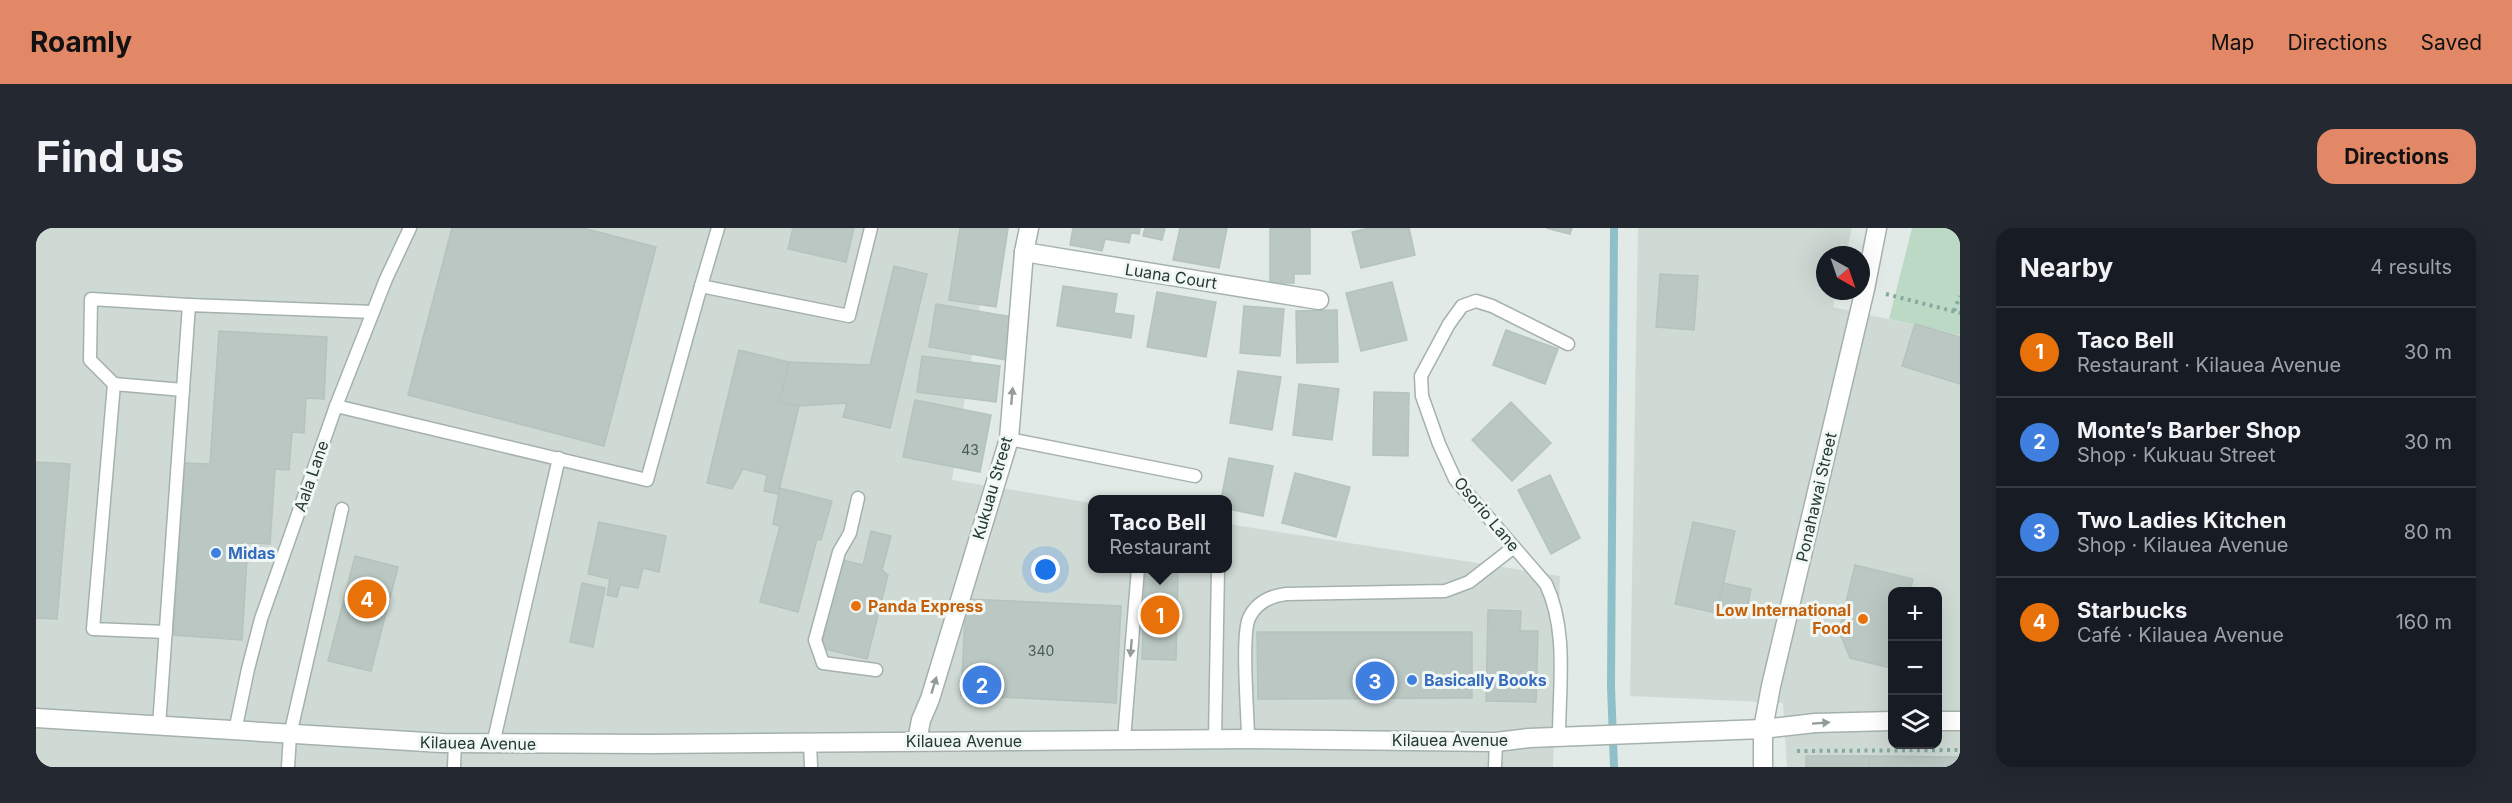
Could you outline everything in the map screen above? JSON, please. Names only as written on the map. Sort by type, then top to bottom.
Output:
[{"type":"street","name":"Kukuau Street","points":[[917,741],[921,720],[930,699],[1009,439],[1024,252],[1029,228]]},
{"type":"street","name":"Ponahawai Street","points":[[1870,264],[1877,228]]},
{"type":"street","name":"Luana Court","points":[[1024,252],[1319,300]]},
{"type":"street","name":"Ponahawai Street","points":[[1763,767],[1763,729],[1771,686],[1862,300]]},
{"type":"street","name":"Kilauea Avenue","points":[[36,718],[290,735],[493,744],[1124,739],[1496,742],[1578,736],[1763,729],[1827,722],[1888,721]]},
{"type":"street","points":[[1942,721],[1960,721]]},
{"type":"lane","name":"Aala Lane","points":[[235,731],[261,619],[336,405],[410,228]]},
{"type":"lane","points":[[336,405],[646,480],[718,228]]},
{"type":"lane","points":[[701,286],[849,316],[871,228]]},
{"type":"lane","points":[[183,390],[114,384],[90,360],[91,299],[373,312]]},
{"type":"lane","name":"Osorio Lane","points":[[1559,737],[1560,631],[1554,600],[1546,584],[1455,479],[1439,444],[1422,396],[1421,376],[1449,324],[1462,306],[1476,301],[1492,306],[1568,344]]},
{"type":"lane","points":[[159,726],[189,305]]},
{"type":"lane","points":[[114,384],[93,629],[166,632]]},
{"type":"lane","points":[[1009,439],[1194,476]]},
{"type":"lane","points":[[493,744],[559,458]]},
{"type":"lane","points":[[858,498],[850,533],[839,552],[815,640],[823,663],[876,670]]},
{"type":"lane","points":[[288,767],[290,735],[342,509]]},
{"type":"lane","points":[[1248,739],[1246,632],[1252,613],[1263,602],[1286,594],[1445,591],[1469,582],[1514,547]]},
{"type":"lane","points":[[1124,739],[1137,573]]},
{"type":"lane","points":[[1215,739],[1218,573]]},
{"type":"lane","points":[[810,742],[811,767]]},
{"type":"lane","points":[[1495,767],[1496,742]]},
{"type":"lane","points":[[454,767],[455,743]]},
{"type":"path","points":[[1870,290],[1960,313]]},
{"type":"path","points":[[1954,311],[1960,296]]},
{"type":"path","points":[[1797,751],[1960,750]]},
{"type":"shaded area","points":[[36,228],[992,228],[952,480],[1088,502],[1088,573],[1232,573],[1232,525],[1560,576],[1553,767],[36,767]]},
{"type":"shaded area","points":[[1638,228],[1852,228],[1848,246],[1816,246],[1816,300],[1835,300],[1833,307],[1960,335],[1960,767],[1787,767],[1783,703],[1630,696]]},
{"type":"green space","points":[[1912,228],[1960,228],[1960,335],[1889,319]]},
{"type":"building","points":[[452,228],[583,228],[656,247],[604,446],[408,395]]},
{"type":"building","points":[[793,228],[854,228],[846,262],[788,249]]},
{"type":"building","points":[[960,228],[1008,228],[996,307],[949,300]]},
{"type":"building","points":[[1073,228],[1140,228],[1139,234],[1131,233],[1129,243],[1105,239],[1102,251],[1070,245]]},
{"type":"building","points":[[1145,228],[1165,228],[1162,240],[1143,236]]},
{"type":"building","points":[[1180,228],[1227,228],[1219,268],[1173,260]]},
{"type":"building","points":[[1270,228],[1310,228],[1310,274],[1294,274],[1294,283],[1270,283]]},
{"type":"building","points":[[1369,228],[1409,228],[1415,255],[1361,268],[1352,232]]},
{"type":"building","points":[[1546,228],[1572,228],[1570,234]]},
{"type":"building","points":[[894,266],[927,274],[890,428],[843,417],[847,403],[799,406],[779,402],[789,362],[870,365]]},
{"type":"building","points":[[1660,274],[1698,276],[1694,330],[1656,327]]},
{"type":"building","points":[[1392,282],[1407,340],[1361,351],[1346,293]]},
{"type":"building","points":[[1063,286],[1117,294],[1114,313],[1134,316],[1131,338],[1057,326]]},
{"type":"building","points":[[1157,292],[1216,302],[1206,357],[1147,347]]},
{"type":"building","points":[[936,304],[1013,317],[1006,360],[929,347]]},
{"type":"building","points":[[1244,306],[1284,309],[1280,356],[1240,353]]},
{"type":"building","points":[[1337,310],[1338,362],[1297,363],[1296,311]]},
{"type":"building","points":[[1915,324],[1960,337],[1960,384],[1902,366]]},
{"type":"building","points":[[1506,330],[1558,349],[1545,384],[1493,365]]},
{"type":"building","points":[[219,331],[327,337],[324,399],[306,398],[304,433],[292,432],[289,470],[275,469],[270,544],[248,543],[242,640],[173,635],[185,463],[210,464]]},
{"type":"building","points":[[739,350],[789,362],[779,402],[799,406],[778,494],[764,491],[767,475],[743,469],[732,489],[707,483]]},
{"type":"building","points":[[922,356],[1000,366],[996,402],[917,392]]},
{"type":"building","points":[[1238,371],[1281,377],[1272,430],[1230,423]]},
{"type":"building","points":[[1299,384],[1339,389],[1332,440],[1293,435]]},
{"type":"building","points":[[1374,392],[1409,393],[1408,456],[1373,455]]},
{"type":"building","points":[[915,400],[991,415],[980,472],[903,457]]},
{"type":"building","points":[[1511,402],[1551,443],[1512,481],[1472,440]]},
{"type":"building","points":[[1229,458],[1273,466],[1263,516],[1232,510],[1232,495],[1222,495]]},
{"type":"building","points":[[36,462],[70,464],[57,619],[36,618]]},
{"type":"building","points":[[1295,473],[1350,487],[1336,537],[1282,523]]},
{"type":"building","points":[[1550,475],[1580,538],[1551,554],[1518,490]]},
{"type":"building","points":[[780,488],[832,501],[821,540],[817,539],[798,612],[760,602],[780,526],[773,524]]},
{"type":"building","points":[[599,522],[666,536],[659,572],[643,568],[638,588],[620,585],[617,597],[607,595],[610,579],[588,574]]},
{"type":"building","points":[[1693,522],[1735,531],[1717,613],[1675,604]]},
{"type":"building","name":"Panda Express","points":[[871,531],[891,536],[882,570],[888,575],[867,659],[821,648],[842,560],[863,565]]},
{"type":"building","points":[[355,556],[398,567],[371,671],[328,661]]},
{"type":"building","points":[[1855,565],[1913,579],[1911,587],[1888,587],[1888,667],[1850,658],[1839,631]]},
{"type":"building","points":[[1145,573],[1178,573],[1176,660],[1142,659]]},
{"type":"building","points":[[582,583],[605,588],[593,647],[570,642]]},
{"type":"building","points":[[1723,583],[1751,589],[1745,619],[1717,613]]},
{"type":"building","points":[[966,599],[1121,606],[1116,703],[961,695]]},
{"type":"building","points":[[1488,610],[1521,611],[1520,631],[1538,631],[1536,702],[1486,701]]},
{"type":"building","points":[[1257,632],[1472,632],[1472,698],[1258,699]]},
{"type":"building","points":[[1806,756],[1869,756],[1869,767],[1806,767]]},
{"type":"building","points":[[1869,756],[1959,757],[1959,767],[1869,767]]},
{"type":"waterway","points":[[1614,228],[1611,686],[1614,767]]},
{"type":"place","name":"Midas","points":[[216,553]]},
{"type":"place","name":"Starbucks","points":[[367,599]]},
{"type":"place","name":"Panda Express","points":[[856,606]]},
{"type":"place","name":"Taco Bell","points":[[1160,615]]},
{"type":"place","name":"Low International Food","points":[[1863,619]]},
{"type":"place","name":"Basically Books","points":[[1412,680]]},
{"type":"place","name":"Two Ladies Kitchen","points":[[1375,681]]},
{"type":"place","name":"Monte’s Barber Shop","points":[[982,685]]}]
